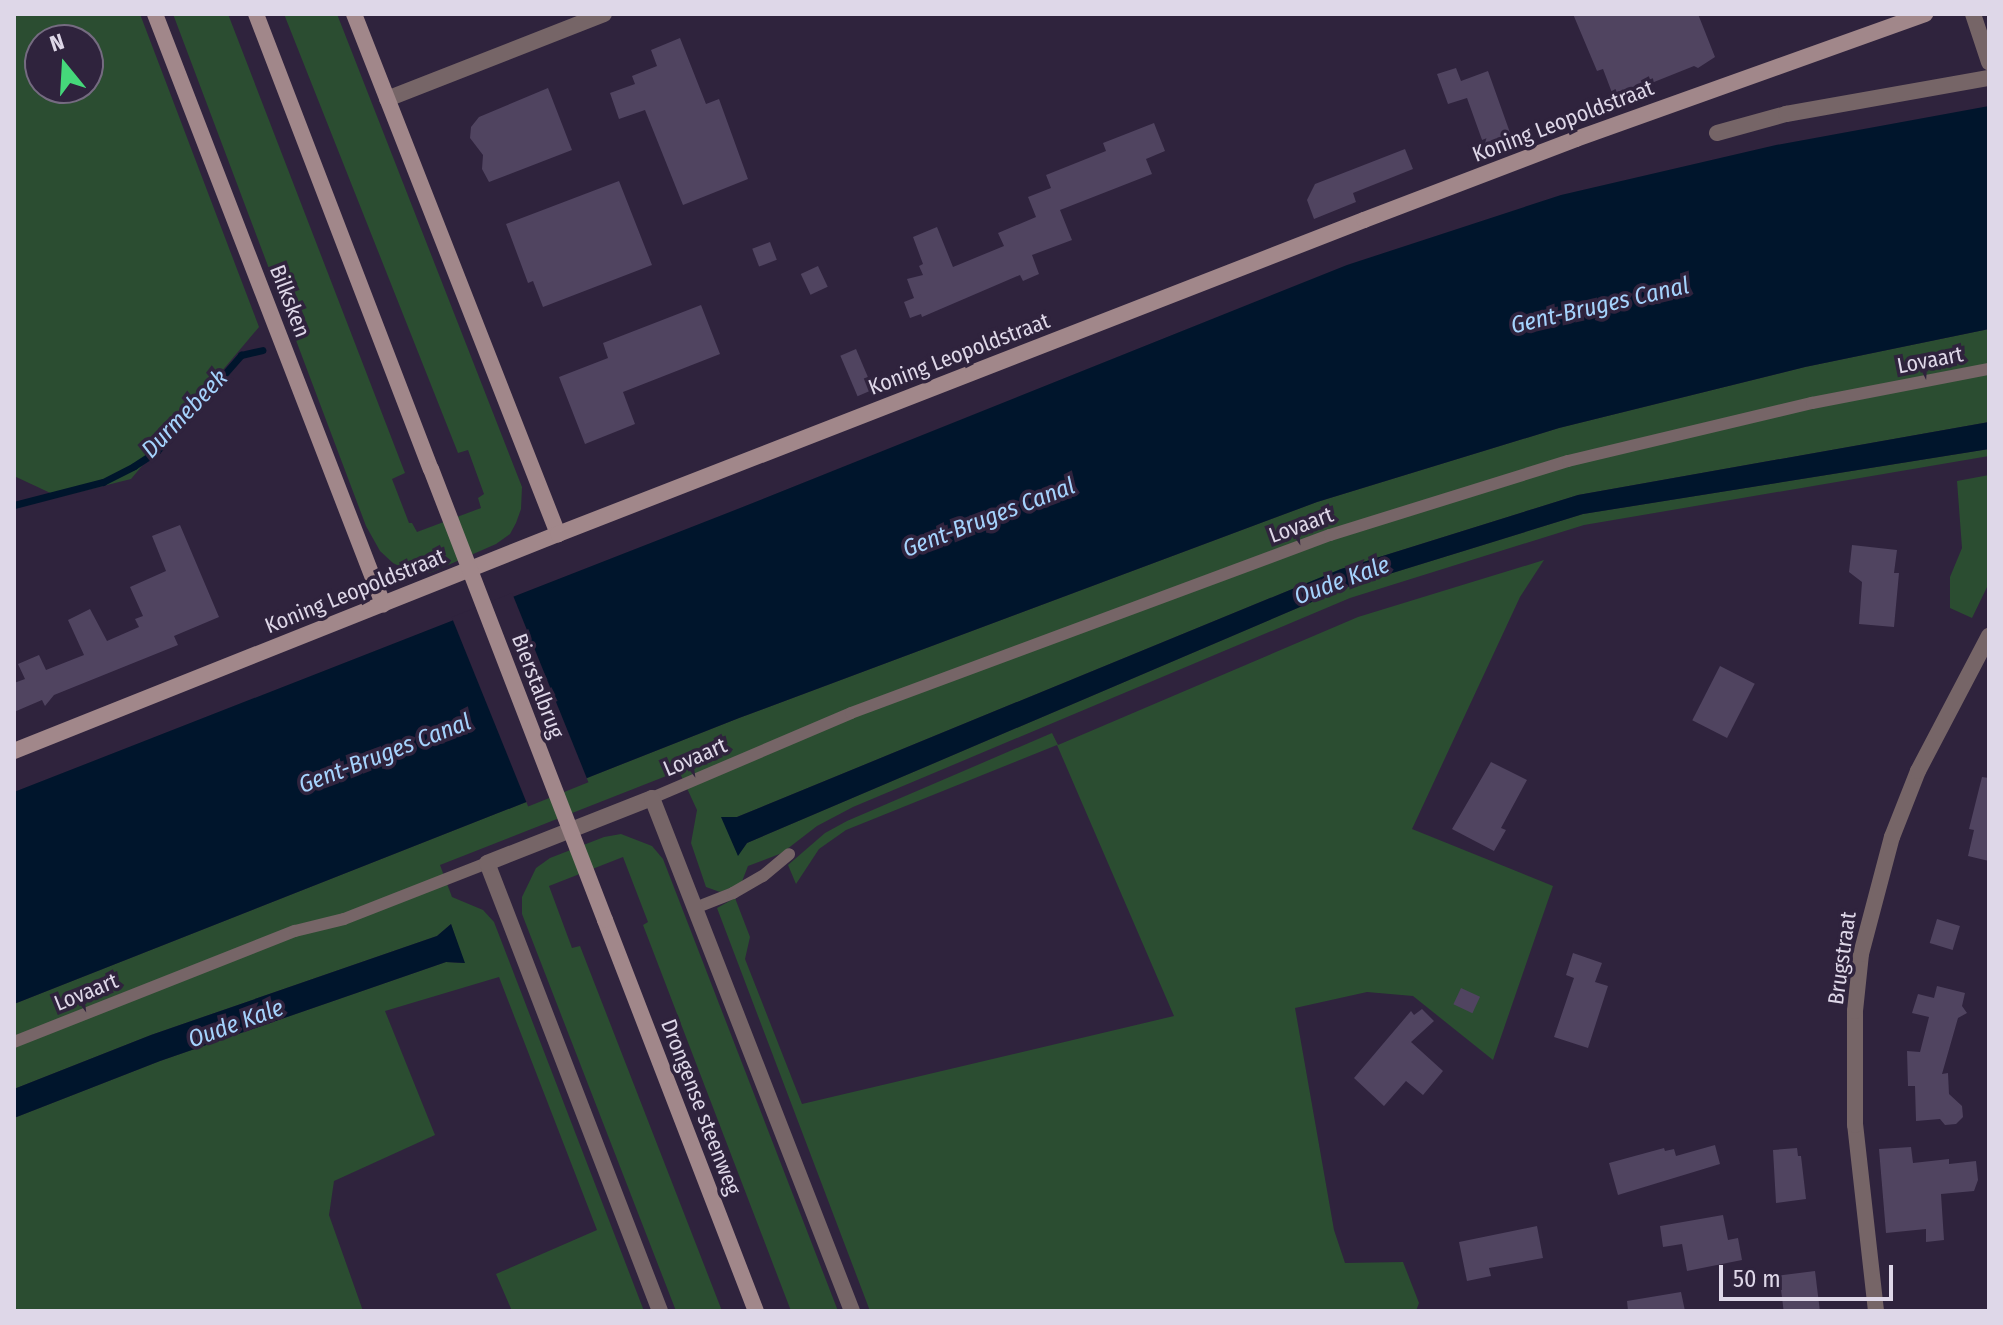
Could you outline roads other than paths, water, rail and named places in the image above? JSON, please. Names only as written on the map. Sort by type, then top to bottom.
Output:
[{"type":"street","name":"Bilksken","points":[[155,14],[383,604]]},
{"type":"street","name":"Bierstalbrug","points":[[256,14],[605,920]]},
{"type":"street","points":[[354,14],[558,534]]},
{"type":"street","points":[[387,99],[604,14]]},
{"type":"street","name":"Koning Leopoldstraat","points":[[14,751],[558,534],[1576,139],[1925,14]]},
{"type":"street","points":[[1973,14],[1989,62]]},
{"type":"street","points":[[1717,133],[1786,114],[1989,78]]},
{"type":"street","name":"Brugstraat","points":[[1876,1311],[1855,1125],[1855,1011],[1861,954],[1892,837],[1918,771],[1989,636]]},
{"type":"street","points":[[660,1311],[487,863],[652,798],[852,1311]]},
{"type":"street","name":"Drongense steenweg","points":[[605,920],[756,1311]]},
{"type":"lane","name":"Lovaart","points":[[652,798],[851,713],[1330,535],[1568,461],[1812,403],[1989,369]]},
{"type":"lane","points":[[695,908],[743,888],[789,854]]},
{"type":"lane","name":"Lovaart","points":[[14,1042],[295,931],[344,919],[487,863]]},
{"type":"water","name":"Gent-Bruges Canal","points":[[1989,106],[1989,329],[1805,367],[1559,428],[1317,502],[739,718],[14,1004],[14,792],[735,510],[1347,265],[1561,195],[1776,145]]},
{"type":"water","name":"Oude Kale","points":[[1989,422],[1989,449],[1583,514],[1347,587],[747,843],[738,856],[721,817],[737,817],[1341,569],[1578,495]]},
{"type":"water","name":"Oude Kale","points":[[451,924],[465,963],[446,962],[160,1061],[14,1118],[14,1089],[151,1035],[437,936]]},
{"type":"waterway","name":"Durmebeek","points":[[14,505],[103,482],[134,466],[157,451],[241,355],[262,350]]}]
